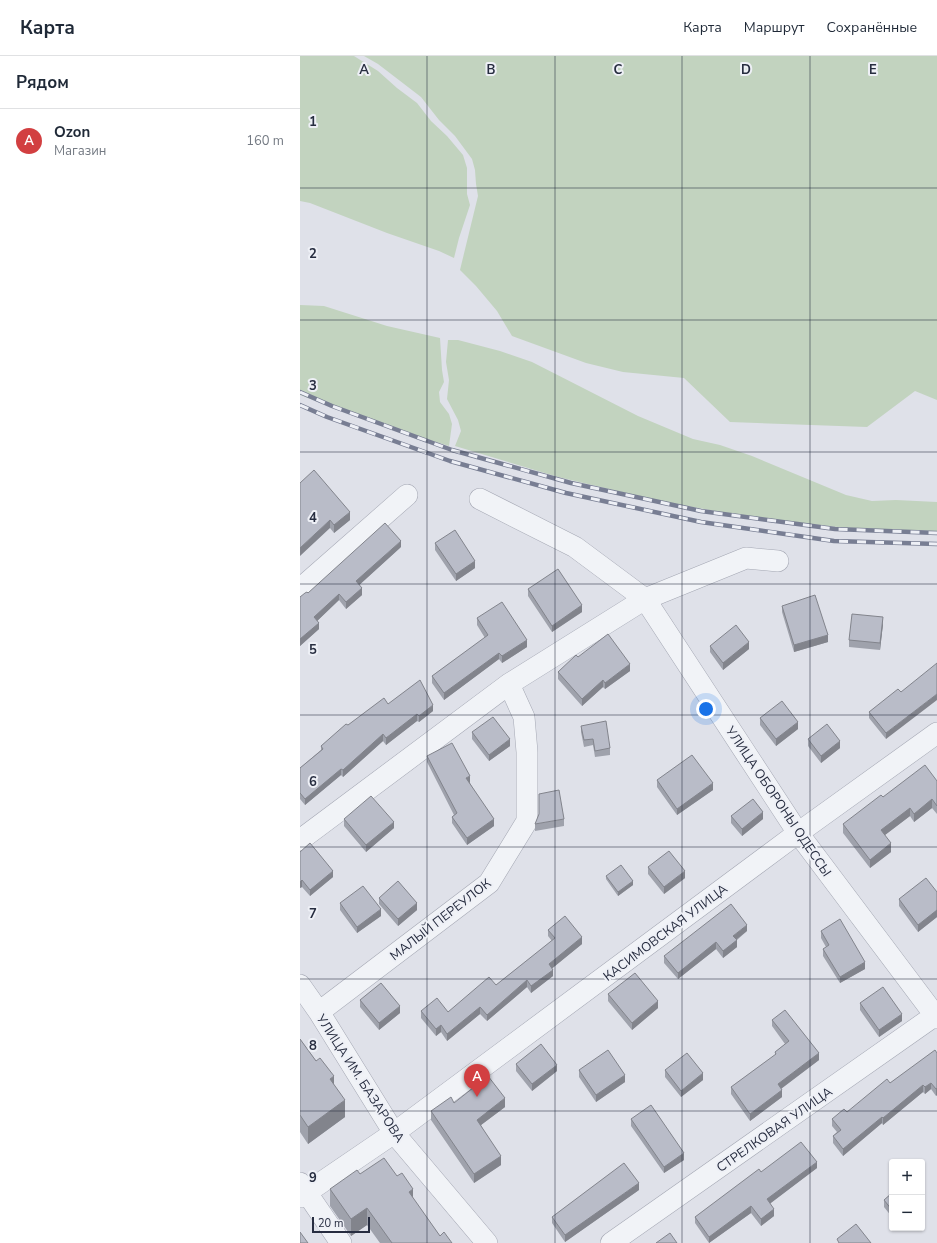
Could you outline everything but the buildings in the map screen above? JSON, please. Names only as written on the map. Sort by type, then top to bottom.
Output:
[{"type":"street","points":[[300,589],[407,495]]},
{"type":"street","name":"УЛИЦА ОБОРОНЫ ОДЕССЫ","points":[[480,499],[575,547],[645,599],[798,833],[936,1016]]},
{"type":"street","points":[[300,840],[509,684],[645,599],[746,558],[778,561]]},
{"type":"street","name":"МАЛЫЙ ПЕРЕУЛОК","points":[[319,1012],[489,883],[527,821],[527,752],[524,717],[509,684]]},
{"type":"street","name":"КАСИМОВСКАЯ УЛИЦА","points":[[302,1191],[394,1133],[798,833],[937,733]]},
{"type":"street","name":"УЛИЦА ИМ. БАЗАРОВА","points":[[300,985],[319,1012],[394,1133],[487,1243]]},
{"type":"street","name":"СТРЕЛКОВАЯ УЛИЦА","points":[[611,1243],[936,1016]]},
{"type":"street","points":[[302,1191],[341,1243]]},
{"type":"green space","points":[[300,56],[354,56],[378,71],[417,103],[431,121],[447,136],[463,155],[467,168],[467,194],[470,205],[454,258],[310,203],[300,201]]},
{"type":"green space","points":[[364,56],[937,56],[937,400],[915,391],[867,427],[730,422],[684,378],[623,372],[586,363],[512,336],[497,311],[460,270],[478,196],[475,170],[472,159],[455,136],[439,120],[421,97],[378,64]]},
{"type":"green space","points":[[300,305],[324,306],[387,326],[440,338],[444,382],[439,392],[440,402],[449,414],[452,424],[449,446],[374,423],[300,395]]},
{"type":"green space","points":[[448,340],[458,340],[500,351],[532,362],[638,416],[693,439],[720,445],[752,456],[846,495],[872,501],[896,500],[937,502],[937,531],[847,528],[761,519],[664,502],[558,477],[455,446],[461,431],[458,420],[447,399],[449,380],[446,362]]},
{"type":"railway","points":[[300,392],[332,406],[452,450],[571,483],[701,511],[835,529],[937,533]]},
{"type":"railway","points":[[300,405],[327,417],[450,461],[566,493],[701,522],[834,541],[937,544]]},
{"type":"place","name":"Ozon","points":[[477,1097]]}]
